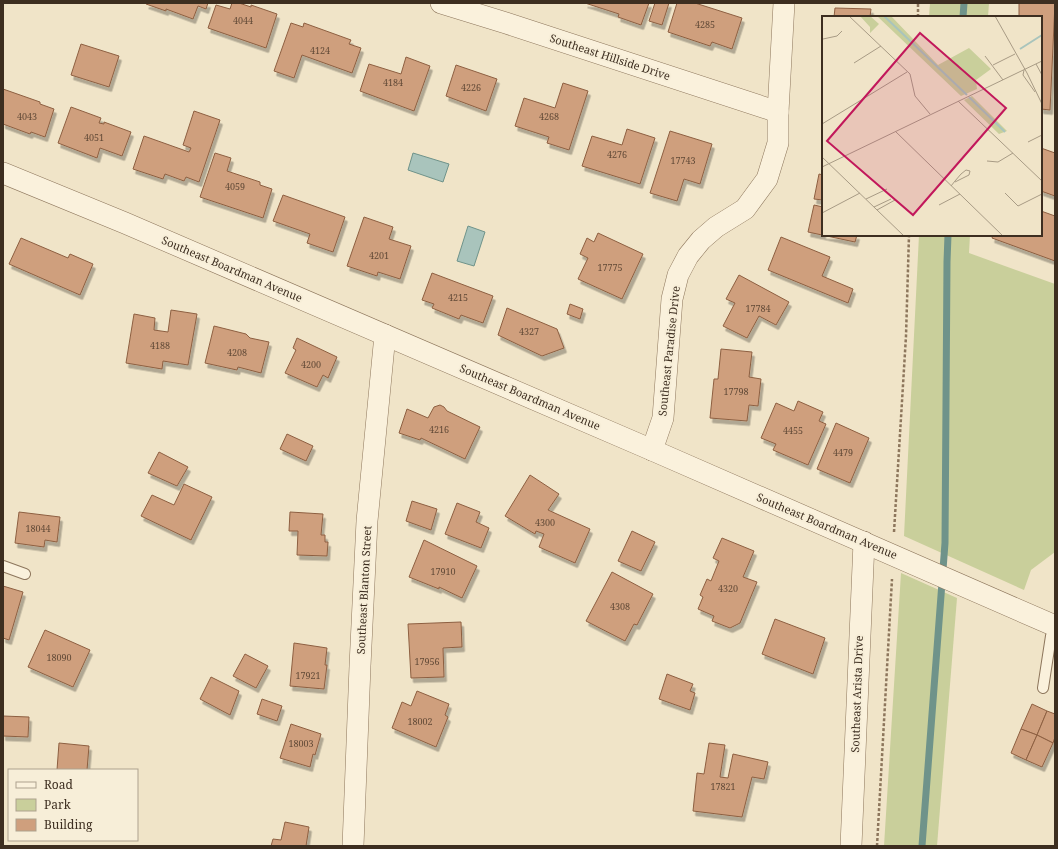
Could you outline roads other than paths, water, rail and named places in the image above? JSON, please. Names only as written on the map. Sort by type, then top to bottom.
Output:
[{"type":"street","name":"Southeast Hillside Drive","points":[[441,3],[778,112]]},
{"type":"street","name":"Southeast Paradise Drive","points":[[652,450],[663,418],[672,299],[678,275],[688,256],[701,240],[716,227],[746,209],[767,179],[778,144],[778,112],[784,3]]},
{"type":"street","name":"Southeast Boardman Avenue","points":[[3,173],[125,223],[652,450],[1055,626]]},
{"type":"street","name":"Southeast Blanton Street","points":[[353,846],[367,521],[385,335]]},
{"type":"street","name":"Southeast Arista Drive","points":[[851,846],[864,542]]},
{"type":"lane","points":[[3,566],[26,574]]},
{"type":"lane","points":[[1043,688],[1051,636],[1055,626]]},
{"type":"water","points":[[413,153],[449,164],[443,182],[408,170]]},
{"type":"water","points":[[468,226],[485,232],[474,266],[457,261]]},
{"type":"waterway","points":[[963,16],[964,3]]},
{"type":"waterway","points":[[922,846],[945,543],[948,236]]}]
